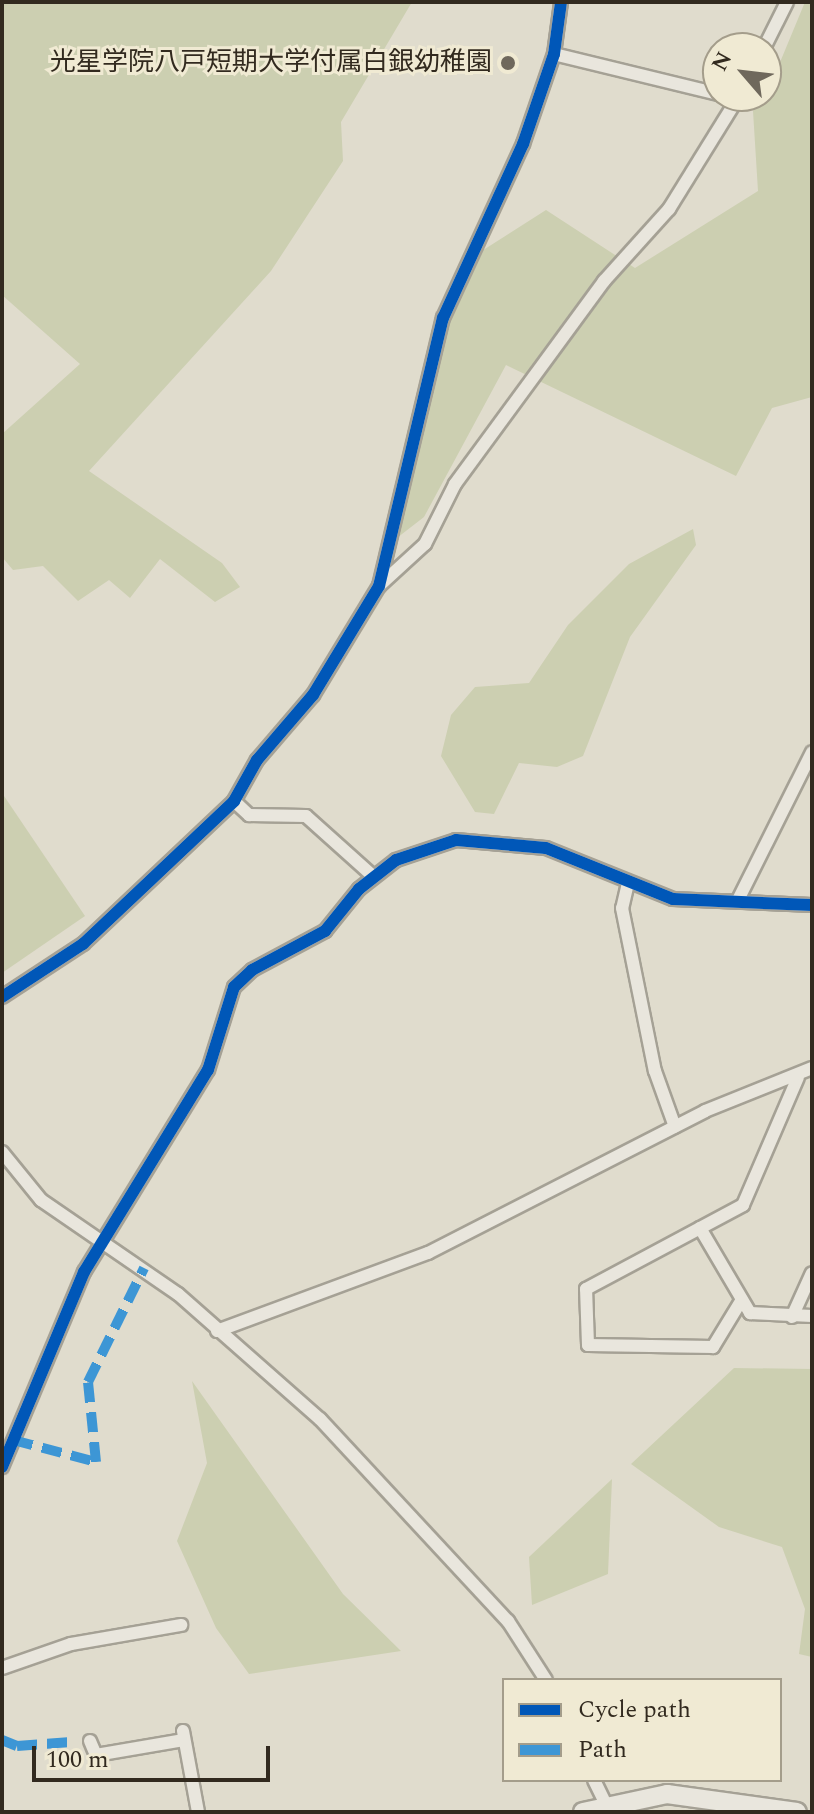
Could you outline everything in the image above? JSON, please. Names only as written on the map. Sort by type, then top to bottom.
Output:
[{"type":"street","points":[[379,586],[443,318],[523,144],[554,54],[561,2]]},
{"type":"street","points":[[772,32],[787,2]]},
{"type":"street","points":[[554,54],[702,90]]},
{"type":"street","points":[[2,997],[83,944],[234,801],[257,760],[313,695],[379,586],[425,544],[455,484],[604,281],[669,209],[725,112]]},
{"type":"street","points":[[739,898],[812,752]]},
{"type":"street","points":[[234,801],[249,815],[306,816],[374,877]]},
{"type":"street","points":[[2,1467],[31,1385],[103,1241],[208,1070],[234,987],[252,970],[325,931],[374,877],[396,860],[456,840],[546,848],[673,899],[739,898],[812,905]]},
{"type":"street","points":[[628,883],[622,908],[655,1071],[675,1127]]},
{"type":"street","points":[[217,1331],[428,1253],[675,1127],[798,1077],[812,1068]]},
{"type":"street","points":[[741,1301],[713,1347],[588,1345],[586,1289],[700,1228],[751,1195],[798,1077]]},
{"type":"street","points":[[2,1152],[41,1200],[103,1241],[217,1331],[320,1419],[508,1621],[545,1678]]},
{"type":"street","points":[[700,1228],[741,1301],[760,1319],[812,1316]]},
{"type":"street","points":[[792,1317],[812,1273]]},
{"type":"street","points":[[2,1668],[71,1644],[181,1625]]},
{"type":"street","points":[[90,1741],[96,1755],[184,1736],[198,1812]]},
{"type":"street","points":[[595,1782],[606,1805]]},
{"type":"street","points":[[583,1812],[667,1794],[797,1812]]},
{"type":"green space","points":[[2,2],[412,2],[341,122],[343,161],[271,271],[89,471],[222,563],[240,587],[215,602],[160,559],[130,598],[109,580],[78,601],[43,566],[13,570],[2,557],[2,434],[80,364],[2,295]]},
{"type":"green space","points":[[805,2],[812,2],[812,397],[772,408],[736,476],[506,365],[424,517],[393,541],[443,340],[477,254],[546,210],[635,268],[758,191],[753,112],[782,112],[782,57]]},
{"type":"green space","points":[[693,529],[696,545],[630,637],[583,756],[557,767],[519,763],[494,814],[475,812],[441,756],[451,715],[475,687],[529,683],[568,625],[629,564]]},
{"type":"green space","points":[[2,793],[85,916],[2,973]]},
{"type":"green space","points":[[734,1368],[812,1369],[812,1657],[799,1654],[805,1609],[782,1547],[719,1527],[631,1464]]},
{"type":"green space","points":[[192,1381],[343,1594],[401,1651],[249,1674],[216,1628],[177,1541],[207,1463]]},
{"type":"green space","points":[[612,1479],[608,1574],[532,1605],[529,1557]]},
{"type":"marked path","points":[[13,1440],[96,1462],[88,1382],[144,1268]]},
{"type":"marked path","points":[[2,1740],[17,1746],[71,1742]]},
{"type":"cycle path","points":[[2,997],[83,944],[234,801],[257,760],[313,695],[379,586],[443,318],[523,144],[554,54],[561,2]]},
{"type":"cycle path","points":[[2,1467],[84,1272],[208,1070],[234,987],[252,970],[325,931],[359,889],[396,860],[456,840],[546,848],[673,899],[812,905]]},
{"type":"place","name":"光星学院八戸短期大学付属白銀幼稚園","points":[[508,63]]}]
